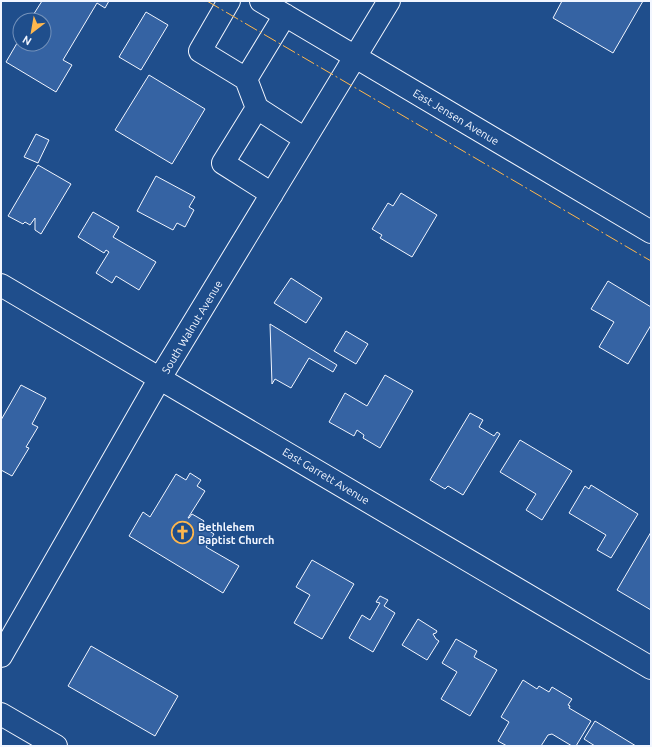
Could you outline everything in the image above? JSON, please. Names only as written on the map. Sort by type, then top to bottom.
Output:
[{"type":"street","points":[[229,1],[200,51],[246,79],[257,108],[305,139]]},
{"type":"street","name":"East Jensen Avenue","points":[[260,1],[651,232]]},
{"type":"street","name":"South Walnut Avenue","points":[[1,656],[160,378],[389,1]]},
{"type":"street","points":[[246,79],[284,15]]},
{"type":"street","points":[[257,108],[223,163],[272,194]]},
{"type":"street","name":"East Garrett Avenue","points":[[1,285],[651,668]]},
{"type":"street","points":[[1,714],[56,746]]},
{"type":"building","points":[[42,1],[109,1],[105,8],[97,3],[63,60],[72,65],[56,92],[6,62],[12,52],[52,52],[52,12],[35,12]]},
{"type":"building","points":[[562,1],[643,1],[613,53],[553,18]]},
{"type":"building","points":[[146,12],[168,25],[141,70],[119,57]]},
{"type":"building","points":[[149,75],[205,109],[172,164],[115,130]]},
{"type":"building","points":[[36,134],[49,140],[38,163],[24,157]]},
{"type":"building","points":[[38,165],[71,184],[41,234],[35,230],[35,218],[30,225],[25,222],[23,224],[8,216]]},
{"type":"building","points":[[156,176],[195,197],[189,207],[194,210],[185,227],[177,223],[173,230],[137,211]]},
{"type":"building","points":[[401,193],[437,215],[412,257],[380,238],[382,235],[372,229],[388,203],[393,206]]},
{"type":"building","points":[[93,212],[119,227],[113,237],[156,262],[139,290],[116,276],[112,283],[96,273],[109,252],[106,250],[104,253],[78,237]]},
{"type":"building","points":[[291,278],[322,298],[306,323],[274,303]]},
{"type":"building","points":[[608,281],[651,307],[651,325],[628,364],[599,347],[614,322],[591,309]]},
{"type":"building","points":[[270,324],[337,365],[333,372],[309,358],[291,388],[275,379],[272,384]]},
{"type":"building","points":[[346,331],[368,344],[356,364],[334,351]]},
{"type":"building","points":[[385,375],[413,391],[380,448],[363,438],[364,435],[357,430],[354,436],[329,422],[345,393],[367,406]]},
{"type":"building","points":[[21,385],[46,398],[32,424],[38,427],[26,447],[29,448],[12,476],[1,470],[1,420]]},
{"type":"building","points":[[470,413],[483,420],[479,427],[494,436],[497,432],[500,434],[463,495],[448,486],[445,489],[430,480]]},
{"type":"building","points":[[520,440],[572,471],[542,520],[526,510],[536,494],[500,472]]},
{"type":"building","points":[[190,473],[201,480],[197,486],[205,491],[188,518],[192,514],[204,521],[201,526],[214,534],[206,547],[239,566],[223,593],[129,536],[143,512],[150,517],[176,474],[186,480]]},
{"type":"building","points":[[591,485],[638,514],[611,558],[597,550],[606,535],[569,513],[585,486],[589,489]]},
{"type":"building","points":[[651,532],[651,610],[617,590]]},
{"type":"building","points":[[312,560],[354,584],[322,639],[294,623],[310,595],[296,587]]},
{"type":"building","points":[[380,596],[388,600],[384,606],[395,613],[373,652],[349,638],[362,615],[370,620],[380,603],[376,602]]},
{"type":"building","points":[[418,619],[437,631],[433,634],[439,641],[427,660],[402,645]]},
{"type":"building","points":[[456,639],[477,651],[474,657],[497,670],[470,716],[441,699],[457,672],[442,663]]},
{"type":"building","points":[[91,646],[178,696],[155,736],[68,686]]},
{"type":"building","points":[[523,680],[537,689],[539,686],[549,692],[552,687],[572,699],[568,705],[570,706],[569,708],[591,721],[576,746],[572,746],[552,734],[548,735],[541,746],[507,746],[498,741],[509,722],[501,717]]},
{"type":"building","points":[[595,721],[636,746],[595,746],[584,739]]},
{"type":"power","points":[[207,1],[651,261]]},
{"type":"place","name":"Bethlehem Baptist Church","points":[[182,533]]}]
